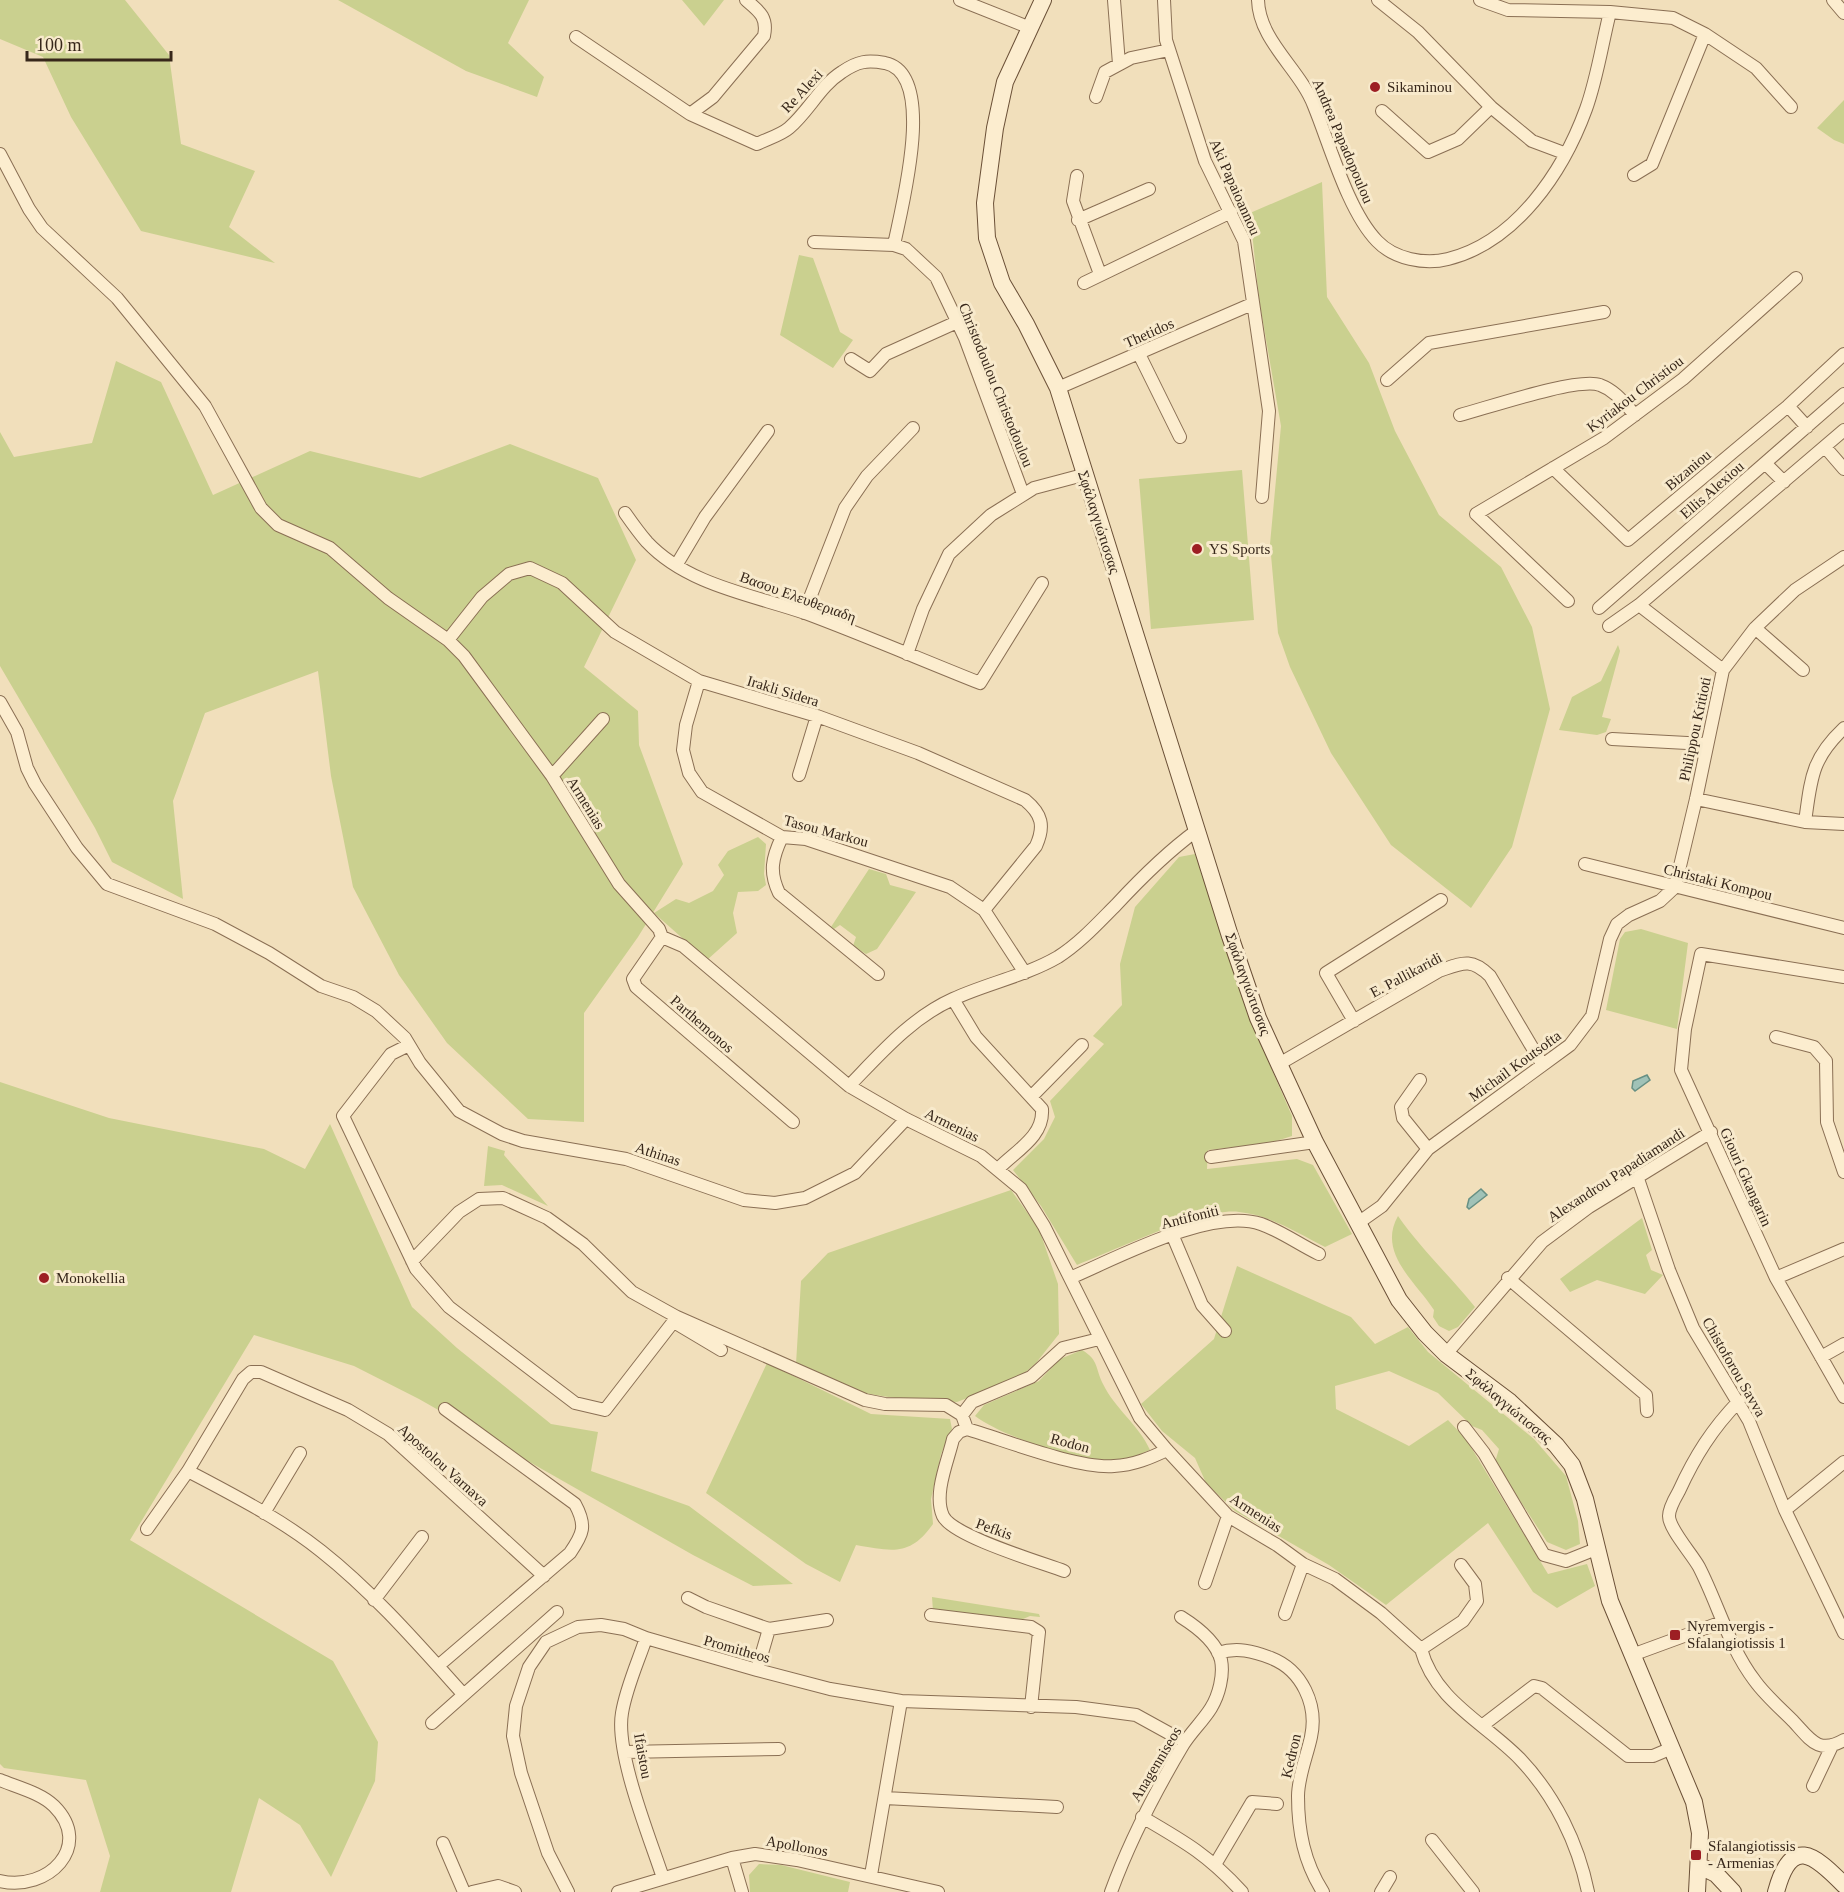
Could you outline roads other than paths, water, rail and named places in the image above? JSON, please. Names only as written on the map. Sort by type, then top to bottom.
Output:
[{"type":"street","points":[[690,114],[713,97],[764,36],[766,25],[762,14],[746,0]]},
{"type":"street","points":[[960,0],[1028,27]]},
{"type":"street","name":"Σφάλαγγιώτισσας","points":[[1042,0],[1005,82],[995,128],[985,203],[987,238],[1002,283],[1026,324],[1058,388],[1083,475],[1196,831],[1251,998],[1279,1064],[1315,1142],[1400,1300],[1425,1333],[1446,1354],[1510,1402],[1556,1445],[1575,1474],[1585,1499],[1610,1601],[1694,1802],[1700,1833],[1697,1892]]},
{"type":"street","points":[[1114,0],[1119,64]]},
{"type":"street","name":"Aki Papaioannou","points":[[1164,0],[1166,40],[1205,161],[1244,241],[1269,411],[1263,497]]},
{"type":"street","name":"Andrea Papadopoulou","points":[[1257,0],[1258,16],[1265,30],[1309,92],[1357,213],[1377,242],[1398,256],[1434,263],[1471,254],[1528,210],[1550,181],[1586,109],[1610,12]]},
{"type":"street","points":[[1378,0],[1418,32],[1491,107],[1532,141],[1564,153]]},
{"type":"street","points":[[1480,0],[1508,10],[1610,12],[1673,18],[1705,34],[1756,68],[1791,107]]},
{"type":"street","points":[[1833,0],[1844,14]]},
{"type":"street","points":[[1634,174],[1652,164],[1705,34]]},
{"type":"street","name":"Re Alexi","points":[[576,37],[690,114],[757,144],[788,129],[827,84],[843,71],[865,60],[892,65],[910,86],[913,109],[912,149],[894,245]]},
{"type":"street","points":[[1096,97],[1105,72],[1131,58],[1169,50]]},
{"type":"street","points":[[1382,111],[1428,152],[1458,139],[1491,107]]},
{"type":"street","name":"Armenias","points":[[0,154],[29,209],[42,228],[117,298],[205,406],[261,508],[278,525],[330,548],[388,598],[448,640],[470,663],[552,776],[619,885],[659,929],[662,936],[682,946],[849,1086],[999,1168],[1021,1189],[1044,1226],[1140,1418],[1167,1450],[1228,1516],[1277,1545],[1303,1564],[1335,1579],[1381,1612],[1421,1649]]},
{"type":"street","points":[[1077,176],[1073,201],[1078,220],[1100,274]]},
{"type":"street","points":[[1078,220],[1149,189]]},
{"type":"street","points":[[1084,284],[1100,274],[1231,212]]},
{"type":"street","points":[[814,242],[894,245]]},
{"type":"street","name":"Christodoulou Christodoulou","points":[[894,245],[906,249],[936,277],[957,322],[1023,494]]},
{"type":"street","name":"Kyriakou Christiou","points":[[1568,601],[1476,514],[1604,438],[1683,379],[1796,278]]},
{"type":"street","name":"Thetidos","points":[[1058,388],[1252,304]]},
{"type":"street","points":[[1387,380],[1428,343],[1604,312]]},
{"type":"street","points":[[851,359],[870,371],[885,354],[957,322]]},
{"type":"street","points":[[1139,354],[1180,437]]},
{"type":"street","name":"Bizaniou","points":[[1554,468],[1628,540],[1788,406],[1844,354]]},
{"type":"street","points":[[1460,415],[1566,386],[1597,384],[1616,393],[1635,415]]},
{"type":"street","name":"Ellis Alexiou","points":[[1599,609],[1844,394]]},
{"type":"street","points":[[1788,406],[1807,427]]},
{"type":"street","points":[[804,613],[845,508],[867,476],[913,428]]},
{"type":"street","points":[[677,564],[705,517],[768,430]]},
{"type":"street","points":[[1609,626],[1639,605],[1844,430]]},
{"type":"street","points":[[1825,447],[1844,469]]},
{"type":"street","points":[[1766,463],[1784,482]]},
{"type":"street","points":[[907,654],[923,609],[950,554],[991,515],[1023,494],[1034,488],[1083,475]]},
{"type":"street","name":"Βασου Ελευθεριαδη","points":[[625,513],[648,543],[677,564],[750,597],[804,613],[980,683],[1042,583]]},
{"type":"street","name":"Philippou Kritioti","points":[[1674,887],[1696,799],[1723,670],[1755,628],[1795,590],[1844,557]]},
{"type":"street","name":"Irakli Sidera","points":[[448,640],[482,597],[509,574],[530,568],[562,583],[615,632],[699,681],[817,716],[918,753],[1025,800],[1035,808],[1042,821],[1041,834],[1036,846],[984,910]]},
{"type":"street","points":[[1639,605],[1723,670]]},
{"type":"street","points":[[1755,628],[1803,670]]},
{"type":"street","name":"Tasou Markou","points":[[699,681],[686,724],[683,750],[689,773],[702,792],[782,837],[806,839],[950,887],[984,910],[1025,973]]},
{"type":"street","name":"Athinas","points":[[0,702],[4,719],[35,784],[77,848],[107,884],[215,924],[262,949],[321,986],[353,997],[376,1011],[409,1045],[459,1111],[502,1134],[523,1141],[626,1159],[744,1200],[775,1203],[805,1198],[836,1185],[855,1173],[873,1157],[906,1119]]},
{"type":"street","points":[[799,775],[817,716]]},
{"type":"street","points":[[552,776],[603,719]]},
{"type":"street","points":[[1805,822],[1813,771],[1826,745],[1844,729]]},
{"type":"street","points":[[1612,739],[1706,744]]},
{"type":"street","points":[[1696,799],[1805,822],[1844,824]]},
{"type":"street","points":[[849,1086],[896,1038],[923,1016],[953,999],[1025,973],[1059,956],[1087,934],[1167,853],[1196,831]]},
{"type":"street","points":[[782,837],[773,856],[771,878],[779,893],[878,975]]},
{"type":"street","name":"Christaki Kompou","points":[[1585,864],[1844,928]]},
{"type":"street","name":"Michail Koutsofta","points":[[1358,1223],[1382,1206],[1428,1149],[1570,1045],[1592,1016],[1610,939],[1617,924],[1629,915],[1660,901],[1674,887]]},
{"type":"street","points":[[1354,1021],[1326,973],[1441,900]]},
{"type":"street","name":"Parthemonos","points":[[662,936],[637,971],[633,979],[636,987],[793,1122]]},
{"type":"street","name":"Giouri Gkangarin","points":[[1844,977],[1701,954],[1685,1029],[1681,1070],[1776,1278],[1844,1397]]},
{"type":"street","name":"E. Pallikaridi","points":[[1279,1064],[1439,971],[1464,962],[1479,965],[1490,976],[1542,1064]]},
{"type":"street","points":[[953,999],[976,1037],[1042,1109],[1043,1121],[1037,1133],[999,1168]]},
{"type":"street","points":[[1776,1037],[1814,1047],[1826,1061],[1827,1122],[1843,1168]]},
{"type":"street","points":[[409,1045],[391,1054],[343,1116],[411,1261],[449,1307],[575,1403],[605,1410],[676,1320]]},
{"type":"street","points":[[1032,1096],[1082,1045]]},
{"type":"street","points":[[1420,1080],[1401,1107],[1403,1118],[1428,1149]]},
{"type":"street","name":"Alexandrou Papadiamandi","points":[[1446,1354],[1508,1278],[1542,1242],[1589,1207],[1638,1179],[1710,1132]]},
{"type":"street","points":[[1211,1157],[1315,1142]]},
{"type":"street","name":"Chistoforou Savva","points":[[1638,1179],[1670,1270],[1694,1328],[1739,1401],[1785,1510],[1844,1633]]},
{"type":"street","points":[[411,1261],[459,1212],[479,1199],[502,1198],[547,1218],[583,1244],[632,1292],[721,1350]]},
{"type":"street","name":"Antifoniti","points":[[1070,1278],[1172,1234],[1221,1221],[1260,1224],[1318,1254]]},
{"type":"street","points":[[1172,1234],[1202,1305],[1225,1331]]},
{"type":"street","points":[[1776,1278],[1844,1249]]},
{"type":"street","points":[[1508,1278],[1646,1395],[1647,1410]]},
{"type":"street","points":[[676,1320],[865,1400],[885,1404],[946,1405],[962,1415],[967,1429]]},
{"type":"street","points":[[962,1415],[972,1402],[1030,1377],[1063,1348],[1099,1339]]},
{"type":"street","points":[[1821,1356],[1844,1344]]},
{"type":"street","name":"Apostolou Varnava","points":[[147,1529],[188,1471],[243,1379],[251,1372],[261,1372],[348,1410],[388,1434],[544,1576]]},
{"type":"street","points":[[1739,1401],[1715,1425],[1696,1454],[1669,1516],[1671,1526],[1691,1552],[1707,1582],[1722,1622],[1755,1681],[1810,1739],[1823,1747],[1831,1748]]},
{"type":"street","points":[[438,1666],[570,1553],[582,1536],[583,1518],[575,1504],[445,1409]]},
{"type":"street","points":[[1464,1427],[1484,1453],[1544,1555],[1566,1562],[1596,1549]]},
{"type":"street","name":"Rodon","points":[[967,1429],[1082,1464],[1113,1467],[1139,1463],[1167,1450]]},
{"type":"street","name":"Pefkis","points":[[967,1429],[959,1432],[953,1439],[939,1496],[943,1516],[956,1531],[1064,1571]]},
{"type":"street","points":[[264,1513],[300,1453]]},
{"type":"street","points":[[1785,1510],[1844,1462]]},
{"type":"street","points":[[188,1471],[264,1513],[321,1550],[374,1600],[463,1694]]},
{"type":"street","points":[[1205,1583],[1228,1516]]},
{"type":"street","points":[[374,1600],[422,1537]]},
{"type":"street","points":[[1285,1614],[1303,1564]]},
{"type":"street","points":[[1461,1565],[1475,1584],[1477,1601],[1463,1621],[1421,1649],[1434,1681],[1459,1708],[1483,1725],[1521,1760],[1561,1813],[1588,1892]]},
{"type":"street","points":[[688,1598],[706,1607],[769,1629],[827,1620]]},
{"type":"street","points":[[432,1723],[557,1612]]},
{"type":"street","points":[[931,1615],[1031,1627],[1038,1632],[1032,1707]]},
{"type":"street","points":[[1181,1617],[1202,1631],[1218,1653]]},
{"type":"street","points":[[1632,1655],[1722,1622]]},
{"type":"street","name":"Promitheos","points":[[546,1642],[578,1627],[602,1625],[624,1629],[646,1638],[830,1689],[901,1701],[1076,1707],[1136,1715],[1185,1742]]},
{"type":"street","points":[[536,1629],[546,1642],[529,1667],[516,1706],[513,1736],[520,1773],[548,1853],[568,1892]]},
{"type":"street","points":[[757,1670],[769,1629]]},
{"type":"street","name":"Ifaistou","points":[[646,1638],[622,1714],[625,1752],[632,1783],[663,1878]]},
{"type":"street","name":"Kedron","points":[[1218,1653],[1234,1648],[1264,1656],[1286,1664],[1302,1681],[1311,1703],[1312,1734],[1298,1792],[1299,1831],[1310,1871],[1323,1892]]},
{"type":"street","name":"Anagenniseos","points":[[1111,1892],[1142,1817],[1185,1742],[1211,1708],[1221,1685],[1221,1661],[1218,1653]]},
{"type":"street","points":[[1483,1725],[1529,1688],[1542,1688],[1628,1756],[1653,1756],[1672,1748]]},
{"type":"street","points":[[871,1875],[901,1701]]},
{"type":"street","points":[[1813,1786],[1831,1748],[1844,1740]]},
{"type":"street","points":[[625,1752],[778,1749]]},
{"type":"street","points":[[0,1780],[28,1791],[54,1806],[67,1824],[70,1844],[64,1866],[46,1881],[27,1886],[0,1881]]},
{"type":"street","points":[[885,1798],[1057,1807]]},
{"type":"street","points":[[1215,1863],[1252,1802],[1277,1804]]},
{"type":"street","points":[[1142,1817],[1193,1846],[1215,1863],[1242,1892]]},
{"type":"street","points":[[1432,1840],[1473,1892]]},
{"type":"street","points":[[443,1843],[464,1892]]},
{"type":"street","name":"Apollonos","points":[[618,1892],[732,1858],[755,1854],[871,1875],[938,1892]]},
{"type":"street","points":[[1776,1892],[1782,1870],[1789,1860],[1801,1856],[1812,1857],[1821,1862],[1844,1885]]},
{"type":"street","points":[[732,1858],[742,1892]]},
{"type":"street","points":[[1700,1866],[1716,1874],[1733,1892]]},
{"type":"street","points":[[1381,1892],[1390,1877]]},
{"type":"street","points":[[472,1892],[498,1886],[515,1892]]},
{"type":"water","points":[[1647,1075],[1650,1080],[1635,1091],[1632,1088],[1633,1081]]},
{"type":"water","points":[[1481,1189],[1487,1195],[1469,1209],[1467,1207],[1469,1199]]},
{"type":"place","name":"Sikaminou","points":[[1375,87]]},
{"type":"place","name":"YS Sports","points":[[1197,549]]},
{"type":"place","name":"Monokellia","points":[[44,1278]]},
{"type":"place","name":"Nyremvergis - Sfalangiotissis 1","points":[[1675,1635]]},
{"type":"place","name":"Sfalangiotissis - Armenias","points":[[1696,1855]]}]
